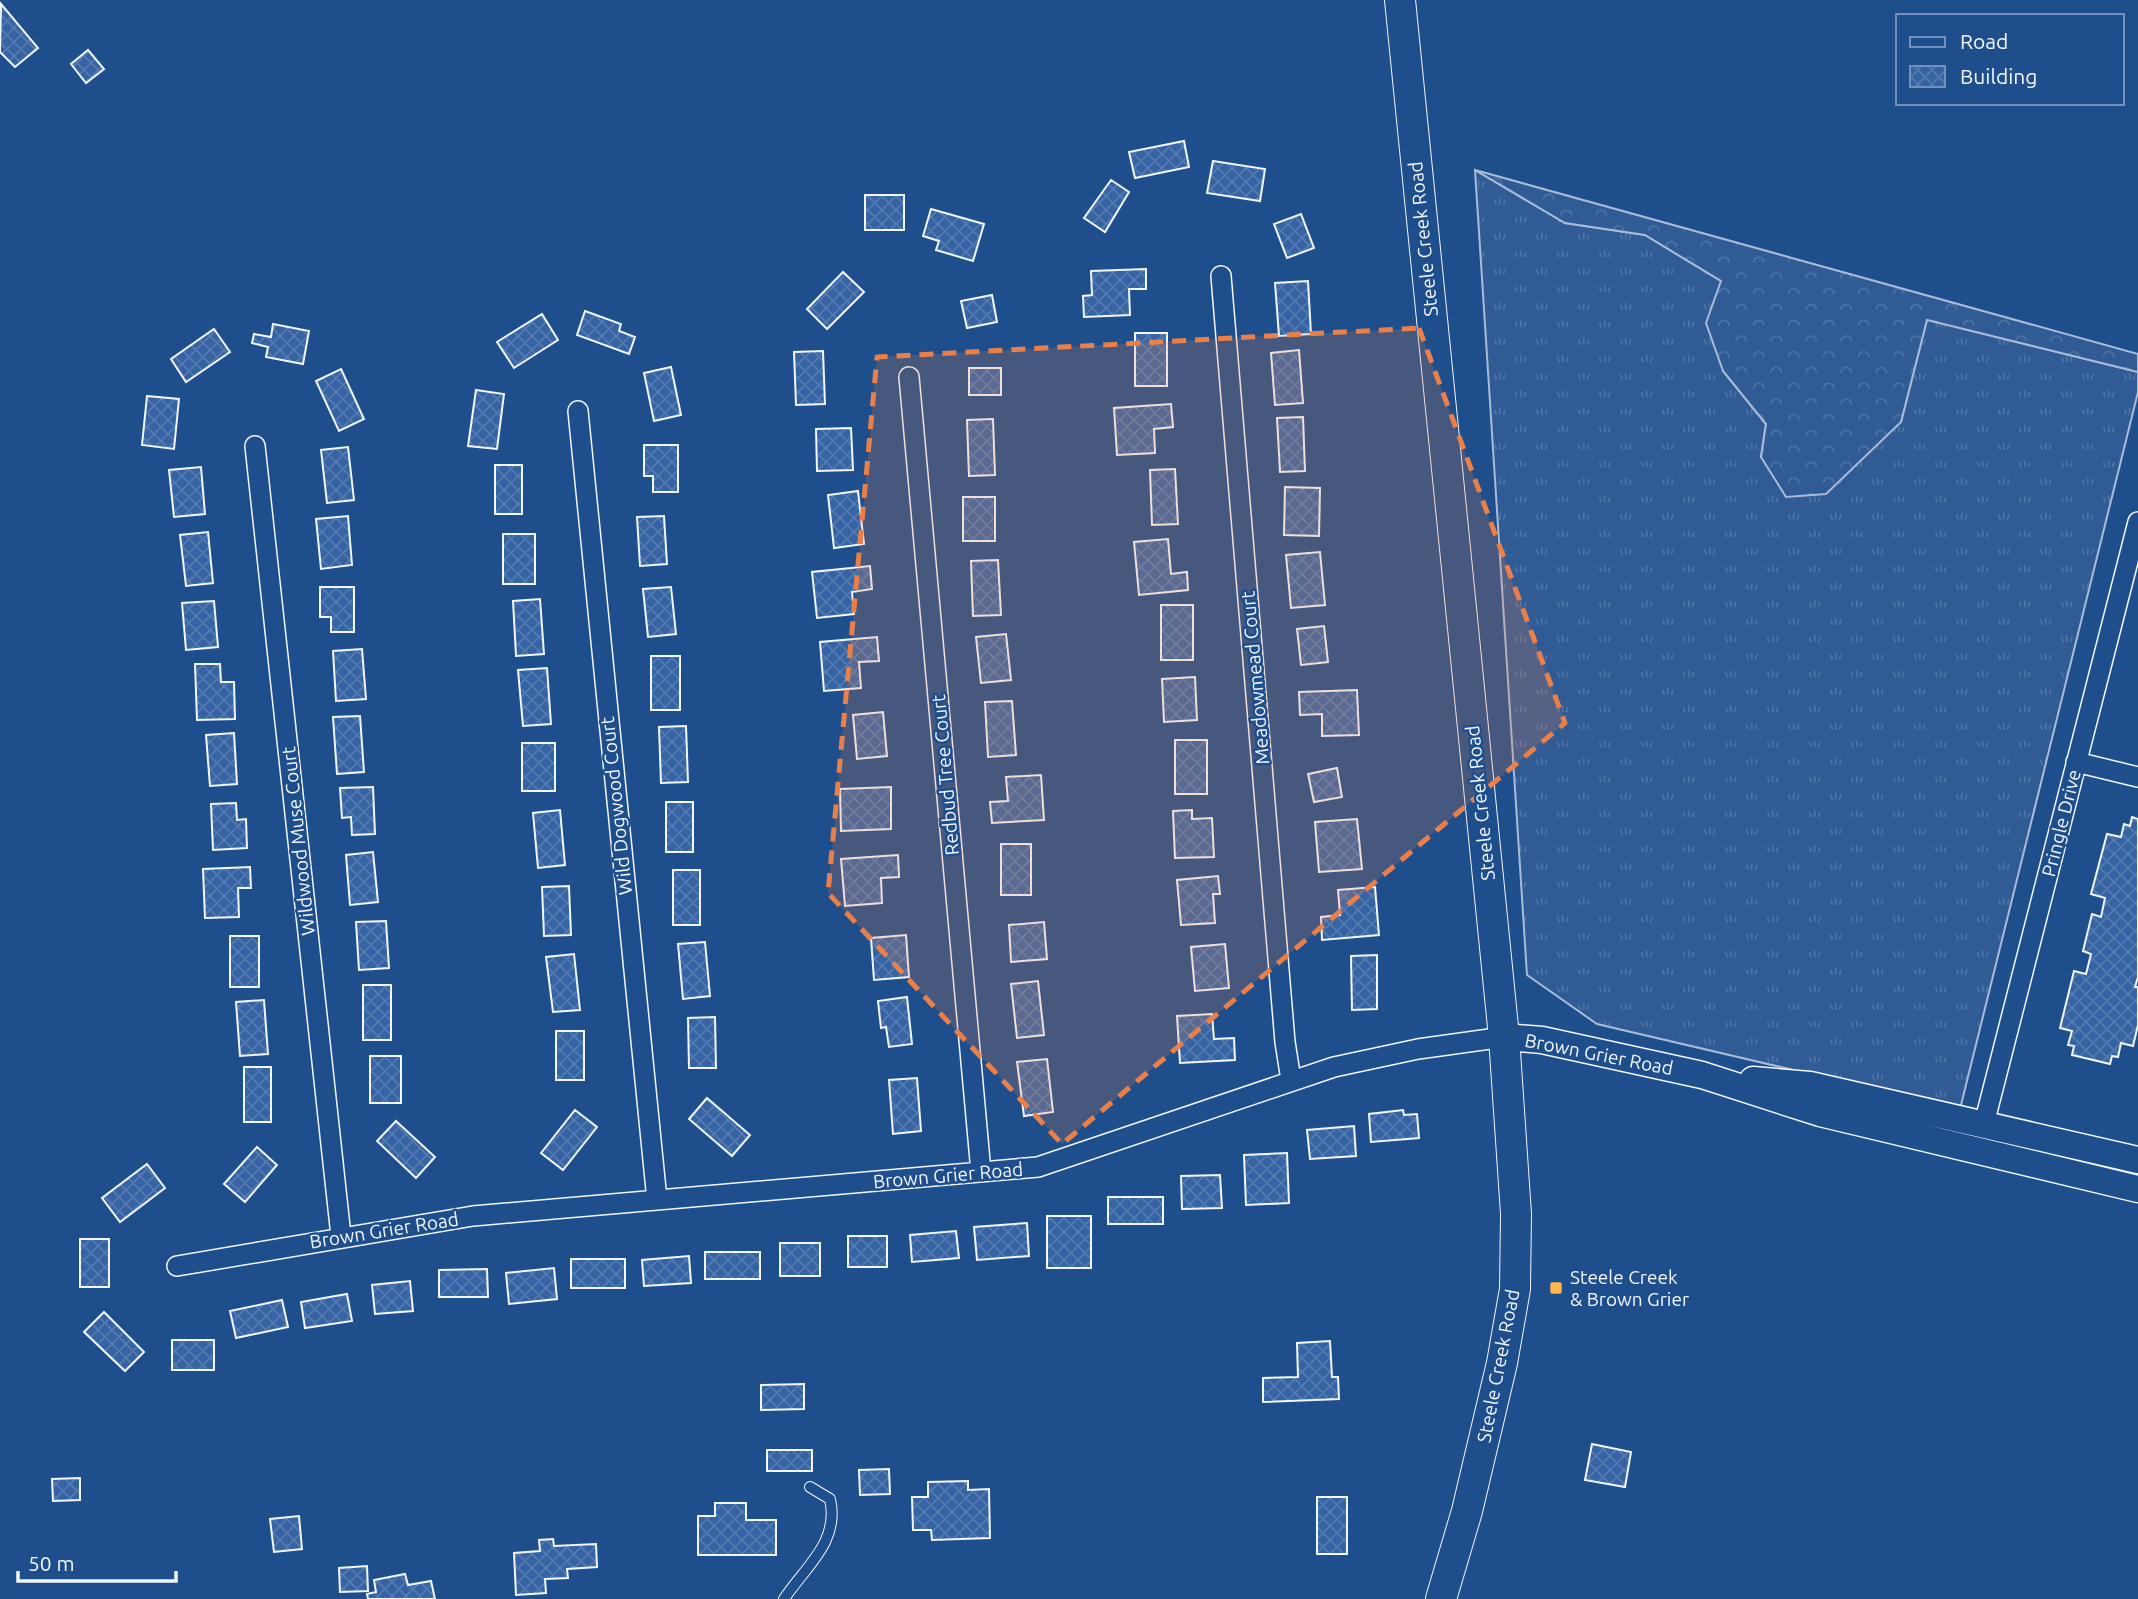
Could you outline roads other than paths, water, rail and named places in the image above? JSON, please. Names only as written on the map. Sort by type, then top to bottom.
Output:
[{"type":"main road","name":"Steele Creek Road","points":[[1400,0],[1514,1153],[1515,1289],[1488,1423],[1441,1599]]},
{"type":"main road","name":"Brown Grier Road","points":[[1504,1037],[1542,1040],[1702,1075],[1820,1113],[2138,1189]]},
{"type":"main road","name":"Brown Grier Road","points":[[1702,1075],[1810,1085],[2138,1160]]},
{"type":"street","name":"Meadowmead Court","points":[[1221,276],[1285,1042],[1291,1080]]},
{"type":"street","name":"Redbud Tree Court","points":[[909,377],[981,1172]]},
{"type":"street","name":"Wild Dogwood Court","points":[[578,411],[657,1200]]},
{"type":"street","name":"Wildwood Muse Court","points":[[255,446],[341,1236]]},
{"type":"street","name":"Pringle Drive","points":[[1984,1124],[2138,522]]},
{"type":"street","points":[[2076,762],[2138,777]]},
{"type":"street","name":"Brown Grier Road","points":[[177,1266],[341,1236],[473,1216],[1038,1167],[1291,1080],[1365,1059],[1504,1037]]},
{"type":"lane","points":[[784,1599],[823,1550],[831,1529],[830,1499],[810,1487]]},
{"type":"place","name":"Steele Creek & Brown Grier","points":[[1556,1288]]}]
